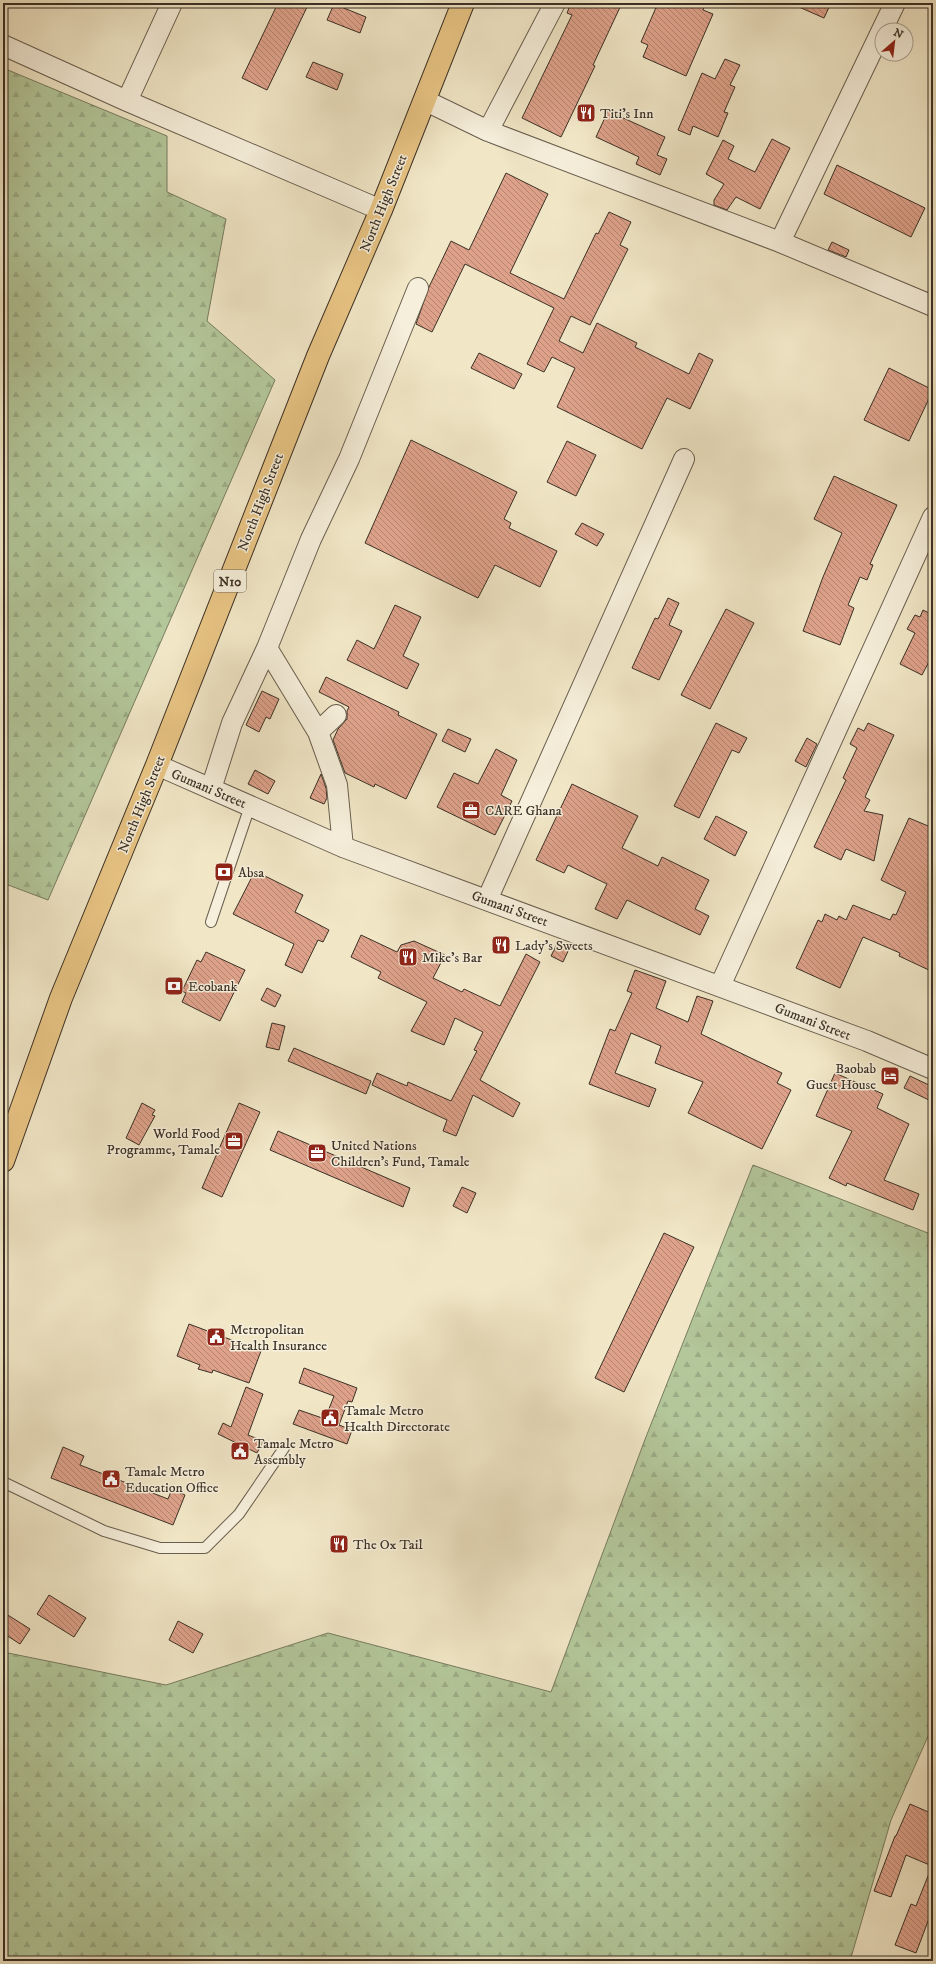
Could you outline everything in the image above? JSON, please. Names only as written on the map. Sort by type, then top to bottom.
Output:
[{"type":"highway","name":"North High Street","points":[[3,1161],[61,998],[157,765],[318,356],[381,210],[463,3]]},
{"type":"street","points":[[127,101],[172,3]]},
{"type":"street","points":[[488,131],[554,3]]},
{"type":"street","points":[[886,22],[895,3]]},
{"type":"street","points":[[3,45],[127,101],[381,210]]},
{"type":"street","points":[[780,242],[874,47]]},
{"type":"street","points":[[424,100],[488,131],[780,242],[933,306]]},
{"type":"street","points":[[211,789],[232,723],[267,648],[311,539],[349,460],[418,288]]},
{"type":"street","points":[[487,900],[684,459]]},
{"type":"street","points":[[720,986],[933,517]]},
{"type":"street","points":[[267,648],[318,732],[337,785],[343,847]]},
{"type":"street","points":[[318,732],[336,715]]},
{"type":"street","name":"Gumani Street","points":[[157,765],[343,847],[867,1041],[933,1069]]},
{"type":"lane","points":[[211,922],[250,806]]},
{"type":"lane","points":[[3,1482],[104,1531],[160,1548],[205,1548],[239,1514],[284,1448]]},
{"type":"green space","points":[[3,68],[167,136],[167,192],[226,219],[207,321],[275,380],[48,900],[3,883]]},
{"type":"green space","points":[[753,1165],[933,1235],[933,1725],[891,1820],[850,1961],[3,1961],[3,1652],[166,1685],[328,1633],[551,1692],[644,1442]]},
{"type":"building","points":[[278,3],[309,3],[267,90],[242,78]]},
{"type":"building","points":[[571,3],[622,3],[593,65],[595,66],[561,137],[522,118],[572,15],[567,13]]},
{"type":"building","points":[[658,3],[705,3],[703,10],[713,14],[686,76],[643,57],[648,45],[641,42]]},
{"type":"building","points":[[790,3],[831,3],[824,18]]},
{"type":"building","points":[[334,4],[366,17],[360,33],[327,20]]},
{"type":"building","points":[[725,59],[740,65],[730,85],[735,87],[724,112],[728,113],[718,137],[693,126],[690,135],[678,130],[702,73],[715,79]]},
{"type":"building","points":[[313,62],[343,74],[337,90],[306,77]]},
{"type":"building","points":[[608,111],[665,137],[657,155],[667,159],[660,175],[636,164],[639,157],[596,137]]},
{"type":"building","points":[[772,139],[790,148],[760,209],[736,197],[727,210],[714,205],[714,200],[724,184],[706,174],[723,140],[734,146],[728,159],[755,172]]},
{"type":"building","points":[[837,165],[925,208],[911,237],[824,194]]},
{"type":"building","points":[[506,173],[548,194],[510,273],[564,299],[596,233],[598,234],[609,212],[631,222],[620,245],[628,249],[590,325],[571,316],[559,341],[583,353],[597,323],[637,343],[635,347],[689,374],[699,353],[713,360],[690,409],[667,398],[642,449],[557,407],[575,368],[552,357],[544,372],[527,364],[554,308],[465,264],[432,332],[416,324],[429,287],[451,241],[469,250]]},
{"type":"building","points":[[832,242],[849,250],[846,257],[828,250]]},
{"type":"building","points":[[479,353],[522,374],[514,389],[471,368]]},
{"type":"building","points":[[889,368],[933,390],[909,441],[864,420]]},
{"type":"building","points":[[411,440],[517,492],[504,519],[511,523],[509,528],[557,551],[540,587],[495,565],[478,598],[365,543]]},
{"type":"building","points":[[567,441],[596,455],[576,496],[547,482]]},
{"type":"building","points":[[834,476],[897,505],[870,564],[873,565],[867,580],[860,577],[848,605],[854,608],[840,645],[803,631],[823,577],[842,533],[814,519]]},
{"type":"building","points":[[582,523],[604,534],[597,546],[575,534]]},
{"type":"building","points":[[668,598],[679,603],[669,625],[682,631],[659,680],[632,668],[655,618],[658,619]]},
{"type":"building","points":[[395,605],[421,617],[403,656],[419,664],[407,689],[347,660],[357,640],[374,649]]},
{"type":"building","points":[[726,609],[754,623],[710,709],[681,695]]},
{"type":"building","points":[[923,610],[933,615],[933,654],[922,675],[900,664],[915,633],[907,629],[915,615],[920,617]]},
{"type":"building","points":[[326,677],[399,712],[398,715],[437,734],[406,799],[375,784],[374,787],[345,773],[333,740],[338,729],[347,719],[347,711],[349,707],[319,692]]},
{"type":"building","points":[[262,691],[279,699],[270,719],[266,717],[259,732],[246,725]]},
{"type":"building","points":[[716,723],[747,738],[739,753],[732,750],[699,818],[674,806]]},
{"type":"building","points":[[868,723],[894,735],[865,797],[870,800],[864,811],[883,815],[874,861],[846,849],[841,860],[814,847],[846,780],[843,778],[857,748],[850,744],[858,728],[864,731]]},
{"type":"building","points":[[448,729],[471,739],[465,752],[442,741]]},
{"type":"building","points":[[807,738],[817,744],[806,767],[795,761]]},
{"type":"building","points":[[496,749],[517,760],[501,795],[512,801],[495,835],[437,807],[454,773],[478,784]]},
{"type":"building","points":[[255,770],[275,781],[268,794],[248,784]]},
{"type":"building","points":[[321,774],[326,788],[327,798],[324,804],[310,798]]},
{"type":"building","points":[[572,784],[638,816],[622,848],[658,866],[662,857],[709,880],[695,909],[709,916],[700,935],[627,900],[617,919],[595,909],[607,884],[568,865],[564,873],[536,860]]},
{"type":"building","points":[[716,816],[747,832],[735,856],[704,839]]},
{"type":"building","points":[[909,818],[933,828],[933,972],[899,956],[900,953],[863,937],[840,988],[796,968],[818,920],[822,922],[825,914],[837,920],[839,916],[846,920],[853,905],[890,920],[893,914],[896,915],[906,892],[881,880]]},
{"type":"building","points":[[255,871],[303,895],[295,912],[329,930],[323,942],[318,940],[302,973],[285,965],[294,944],[233,914]]},
{"type":"building","points":[[361,935],[397,952],[401,945],[414,941],[445,955],[433,978],[462,992],[464,989],[500,1006],[526,954],[540,962],[480,1080],[520,1103],[513,1117],[473,1095],[456,1136],[443,1131],[447,1120],[372,1085],[377,1073],[407,1086],[408,1082],[451,1101],[477,1051],[474,1050],[483,1032],[455,1018],[444,1045],[411,1031],[427,1002],[378,978],[381,972],[351,957]]},
{"type":"building","points":[[558,942],[570,947],[563,962],[551,956]]},
{"type":"building","points":[[206,952],[245,970],[220,1021],[182,1002],[186,993],[182,991],[197,960],[201,962]]},
{"type":"building","points":[[635,970],[666,981],[656,1008],[688,1022],[697,996],[713,1001],[701,1034],[782,1073],[777,1083],[791,1090],[762,1149],[688,1113],[703,1082],[655,1063],[661,1046],[631,1033],[615,1073],[656,1089],[649,1107],[589,1084],[610,1029],[615,1031],[632,993],[627,991]]},
{"type":"building","points":[[267,988],[281,995],[275,1007],[261,1000]]},
{"type":"building","points":[[272,1023],[285,1026],[279,1050],[266,1047]]},
{"type":"building","points":[[294,1048],[371,1081],[366,1094],[288,1061]]},
{"type":"building","points":[[835,1073],[883,1094],[877,1108],[909,1124],[884,1180],[919,1194],[913,1210],[847,1183],[846,1186],[829,1178],[852,1131],[816,1116]]},
{"type":"building","points":[[910,1076],[933,1087],[933,1102],[904,1088]]},
{"type":"building","points":[[142,1103],[155,1110],[152,1115],[155,1116],[139,1145],[126,1138]]},
{"type":"building","points":[[239,1103],[260,1112],[222,1197],[202,1188]]},
{"type":"building","points":[[278,1131],[410,1188],[403,1207],[270,1150]]},
{"type":"building","points":[[462,1187],[476,1193],[467,1213],[453,1206]]},
{"type":"building","points":[[664,1233],[694,1247],[624,1392],[595,1378]]},
{"type":"building","points":[[189,1324],[261,1351],[249,1383],[213,1370],[212,1373],[198,1369],[200,1365],[177,1356]]},
{"type":"building","points":[[304,1368],[357,1388],[352,1402],[348,1401],[339,1425],[352,1430],[347,1444],[293,1424],[299,1410],[325,1419],[334,1396],[299,1383]]},
{"type":"building","points":[[246,1387],[263,1394],[248,1435],[263,1441],[257,1453],[218,1434],[223,1423],[231,1427]]},
{"type":"building","points":[[63,1447],[84,1456],[80,1465],[168,1499],[172,1489],[185,1495],[173,1525],[51,1478]]},
{"type":"building","points":[[49,1595],[86,1618],[74,1637],[37,1614]]},
{"type":"building","points":[[3,1612],[30,1629],[20,1644],[3,1633]]},
{"type":"building","points":[[178,1621],[203,1634],[193,1653],[169,1640]]},
{"type":"building","points":[[910,1804],[933,1814],[933,1908],[916,1953],[895,1945],[911,1904],[916,1906],[932,1866],[906,1855],[891,1897],[874,1891],[895,1836]]},
{"type":"place","name":"Titi's Inn","points":[[586,113]]},
{"type":"place","name":"CARE Ghana","points":[[471,810]]},
{"type":"place","name":"Absa","points":[[224,872]]},
{"type":"place","name":"Lady's Sweets","points":[[501,945]]},
{"type":"place","name":"Mike's Bar","points":[[408,957]]},
{"type":"place","name":"Ecobank","points":[[174,986]]},
{"type":"place","name":"Baobab Guest House","points":[[890,1076]]},
{"type":"place","name":"World Food Programme, Tamale","points":[[234,1141]]},
{"type":"place","name":"United Nations Children's Fund, Tamale","points":[[317,1153]]},
{"type":"place","name":"Metropolitan Health Insurance","points":[[216,1337]]},
{"type":"place","name":"Tamale Metro Health Directorate","points":[[330,1418]]},
{"type":"place","name":"Tamale Metro Assembly","points":[[240,1451]]},
{"type":"place","name":"Tamale Metro Education Office","points":[[111,1479]]},
{"type":"place","name":"The Ox Tail","points":[[339,1544]]}]
